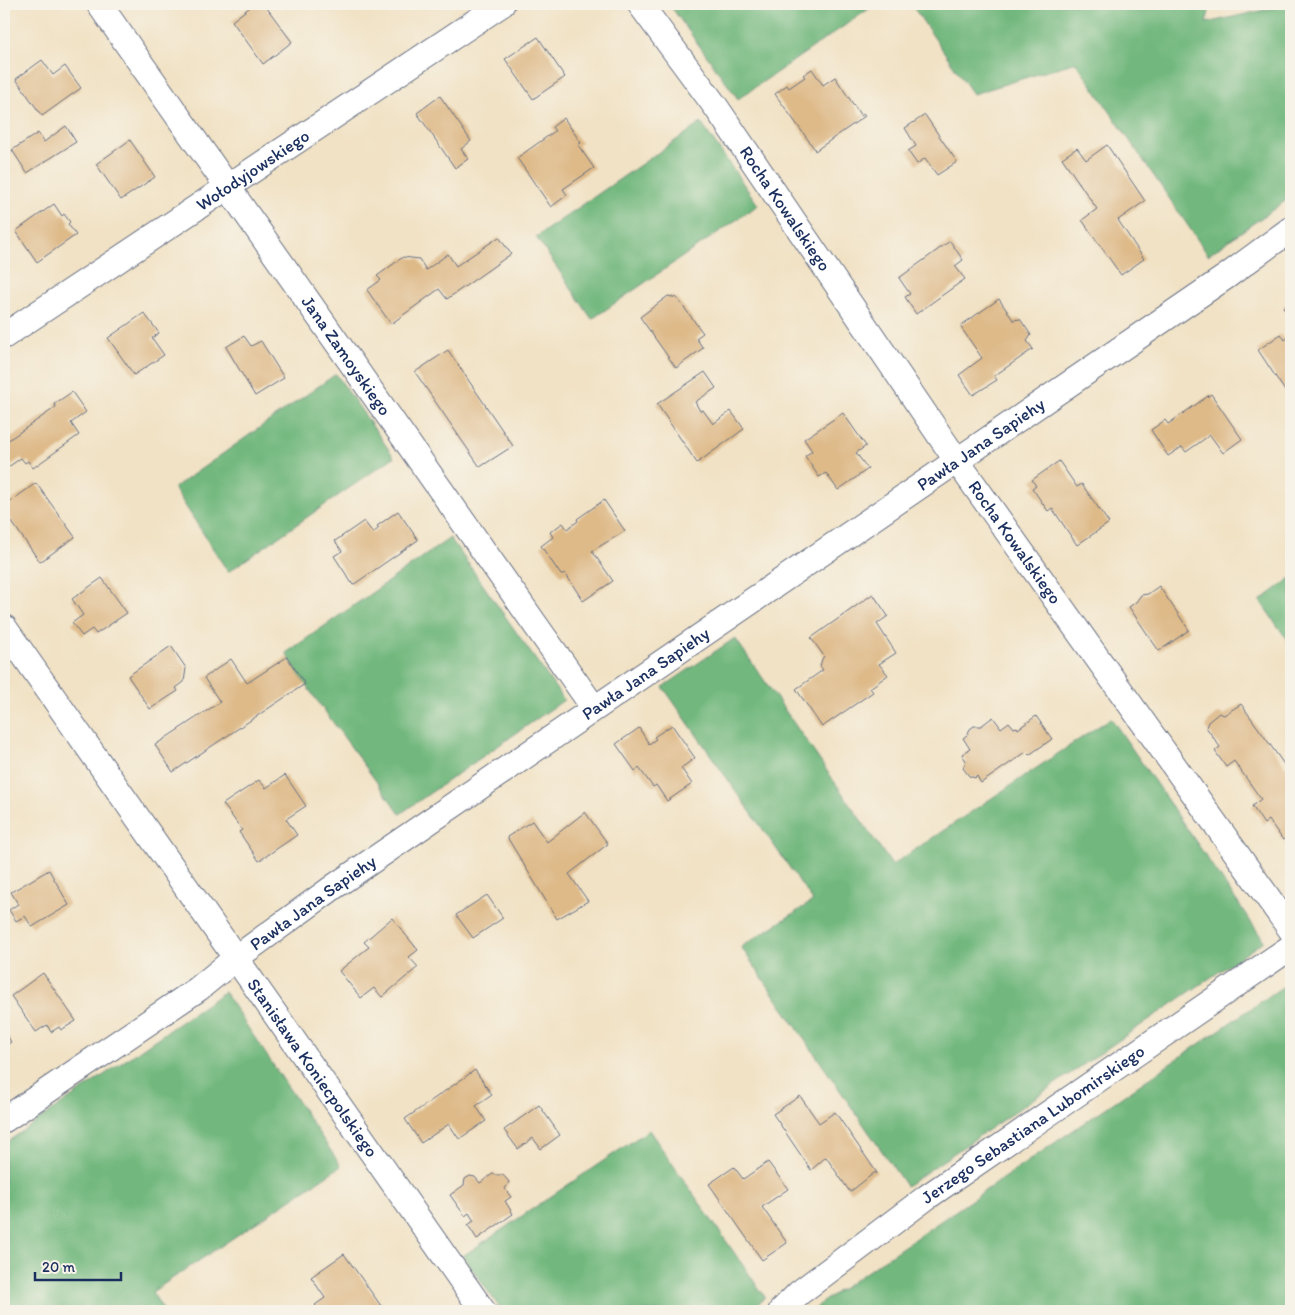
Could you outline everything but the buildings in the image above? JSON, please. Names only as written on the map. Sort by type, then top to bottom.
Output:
[{"type":"street","name":"Jana Zamoyskiego","points":[[99,4],[594,708]]},
{"type":"street","name":"Wołodyjowskiego","points":[[4,336],[502,4]]},
{"type":"street","name":"Rocha Kowalskiego","points":[[640,4],[716,107],[957,461],[1291,930]]},
{"type":"street","name":"Pawła Jana Sapiehy","points":[[4,1120],[198,989],[236,958],[343,880],[1227,276],[1291,229]]},
{"type":"street","name":"Stanisława Koniecpolskiego","points":[[4,627],[483,1311]]},
{"type":"street","name":"Jerzego Sebastiana Lubomirskiego","points":[[781,1311],[799,1293],[927,1197],[1291,947]]},
{"type":"green space","points":[[669,4],[876,4],[738,99]]},
{"type":"green space","points":[[911,4],[1211,4],[1206,23],[1291,4],[1291,197],[1208,255],[1076,62],[973,94]]},
{"type":"green space","points":[[701,123],[758,205],[592,319],[536,237]]},
{"type":"green space","points":[[336,374],[394,457],[228,572],[174,488]]},
{"type":"green space","points":[[450,538],[564,700],[400,814],[305,684],[286,653]]},
{"type":"green space","points":[[1291,578],[1291,645],[1260,601]]},
{"type":"green space","points":[[735,638],[892,865],[1111,718],[1264,941],[906,1186],[741,947],[813,901],[663,687]]},
{"type":"green space","points":[[1291,981],[1291,1311],[813,1311],[821,1303]]},
{"type":"green space","points":[[224,992],[341,1166],[152,1292],[164,1311],[4,1311],[4,1144]]},
{"type":"green space","points":[[649,1130],[765,1297],[751,1311],[502,1311],[463,1256]]}]
